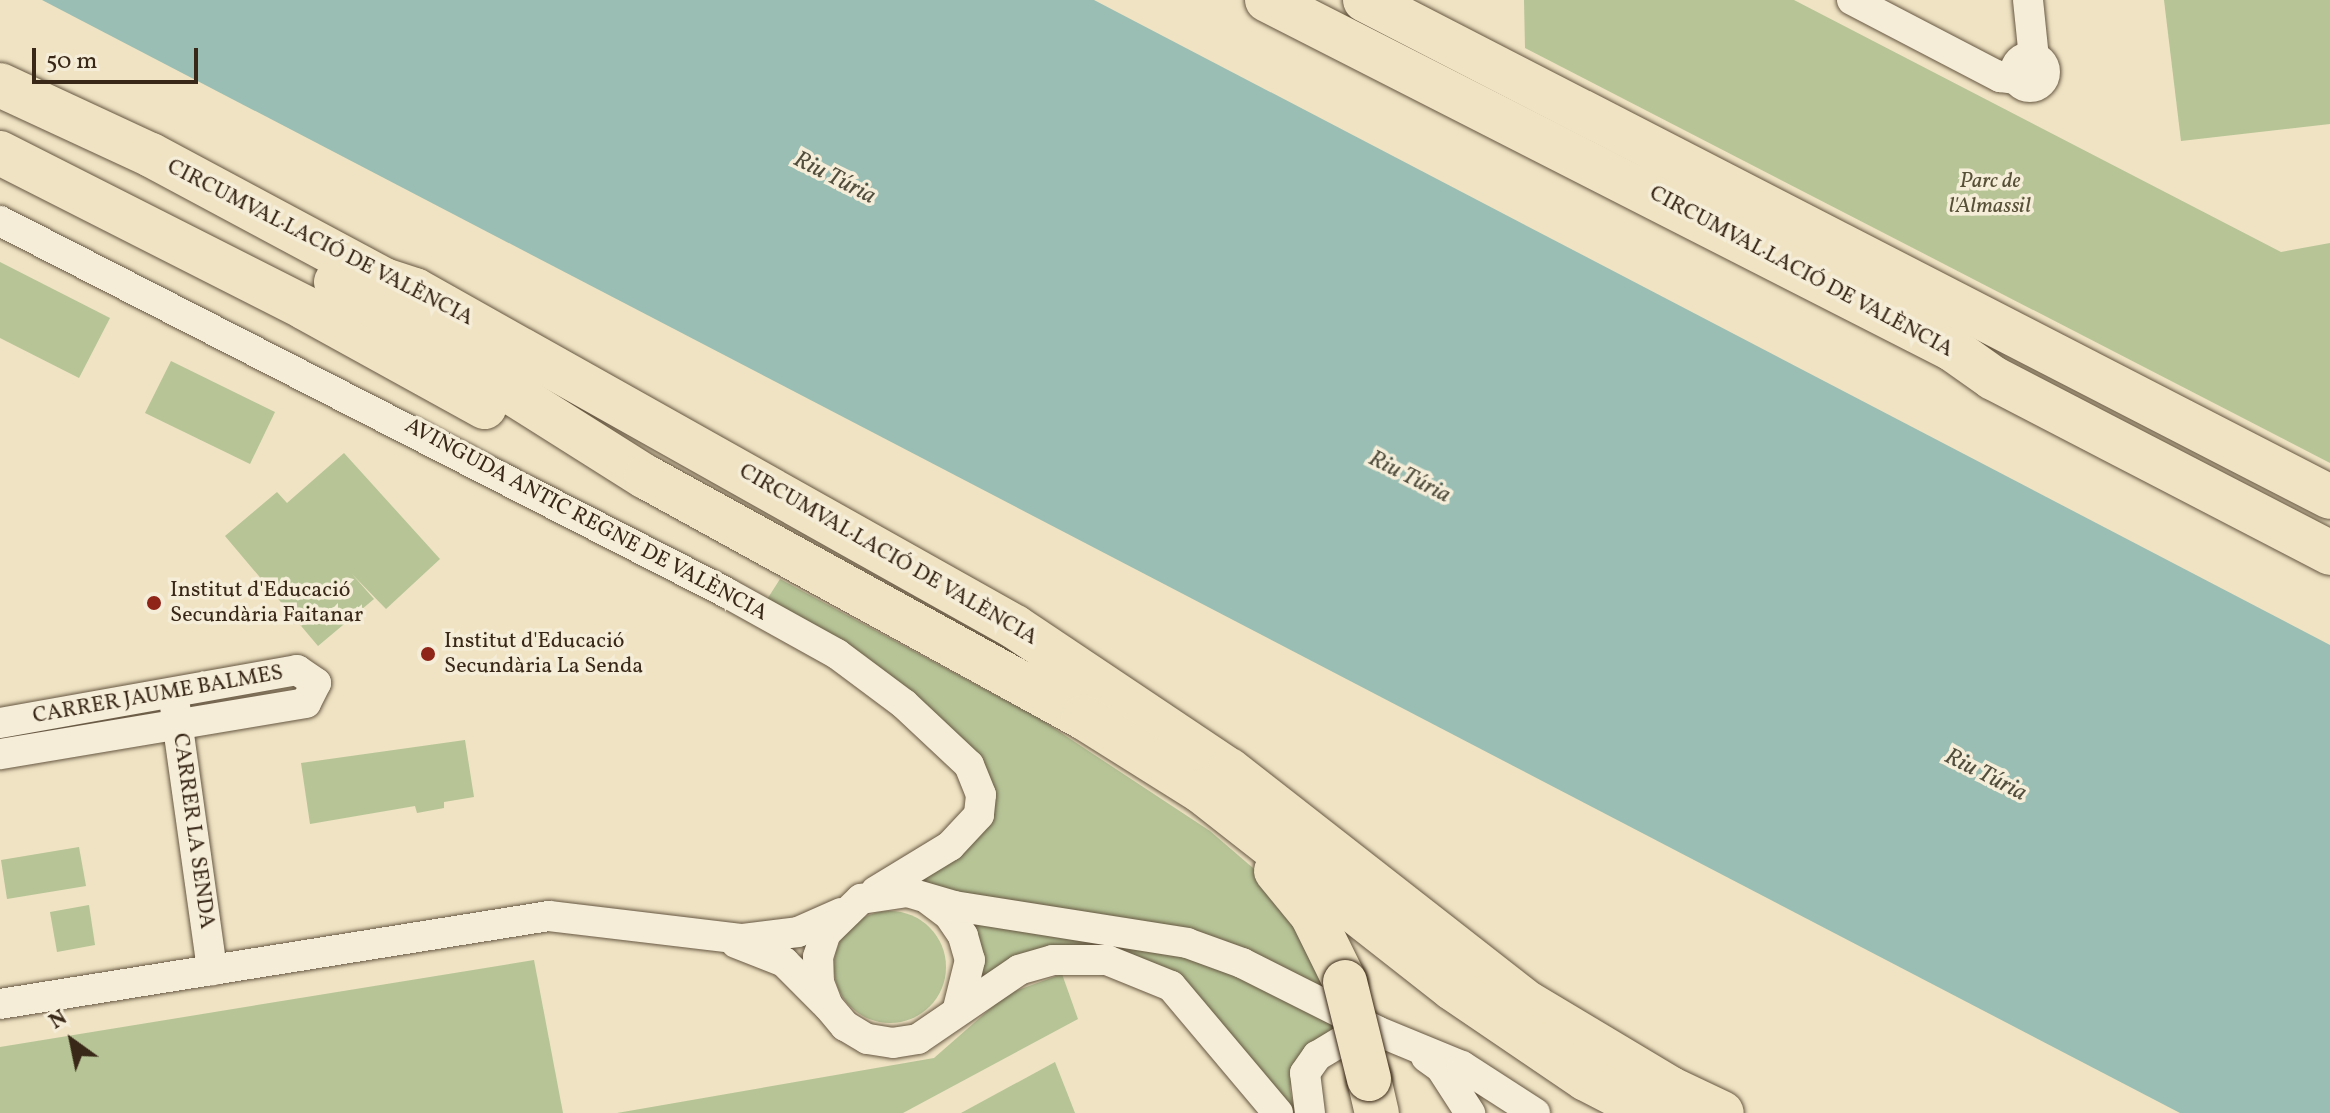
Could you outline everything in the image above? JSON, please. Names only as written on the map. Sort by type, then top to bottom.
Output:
[{"type":"highway","name":"CIRCUMVAL·LACIÓ DE VALÈNCIA","points":[[1267,0],[1952,349],[1993,378],[2330,553]]},
{"type":"highway","name":"CIRCUMVAL·LACIÓ DE VALÈNCIA","points":[[1365,0],[2330,497]]},
{"type":"highway","points":[[0,69],[185,160],[390,270],[415,290]]},
{"type":"highway","name":"CIRCUMVAL·LACIÓ DE VALÈNCIA","points":[[0,85],[151,155],[384,280],[415,290],[1015,627],[1229,770],[1529,1004],[1646,1075],[1722,1113]]},
{"type":"highway","points":[[0,92],[213,208],[646,477],[850,593]]},
{"type":"highway","points":[[0,153],[305,308],[705,524],[850,593]]},
{"type":"highway","points":[[1952,349],[1997,360],[2109,416],[2330,512]]},
{"type":"highway","name":"CIRCUMVAL·LACIÓ DE VALÈNCIA","points":[[850,593],[1083,717],[1254,831],[1452,988],[1586,1079],[1652,1113]]},
{"type":"highway","points":[[1160,768],[1283,878],[1312,915],[1345,982],[1373,1096]]},
{"type":"street","points":[[1852,0],[2000,77],[2026,68],[2028,0]]},
{"type":"street","name":"AVINGUDA ANTIC REGNE DE VALÈNCIA","points":[[0,221],[727,593],[837,654],[904,704],[969,765],[981,795],[979,815],[950,846],[851,906]]},
{"type":"street","name":"CARRER JAUME BALMES","points":[[0,723],[297,670],[316,683],[306,703],[0,754]]},
{"type":"street","name":"CARRER LA SENDA","points":[[173,692],[212,970]]},
{"type":"street","points":[[0,1004],[549,916],[719,937],[798,932],[883,892],[1187,943],[1242,963],[1483,1077],[1535,1113]]},
{"type":"street","points":[[929,900],[949,915],[963,936],[970,960],[958,1008]]},
{"type":"street","points":[[828,1006],[819,983],[818,957],[826,933],[851,906]]},
{"type":"street","points":[[719,937],[784,962],[845,1026],[867,1039],[893,1043],[918,1039],[941,1027],[958,1008],[1019,970],[1053,960],[1096,958],[1145,971],[1192,1005],[1278,1113]]},
{"type":"street","points":[[1310,1113],[1305,1073],[1331,1044],[1371,1034],[1410,1045],[1441,1068],[1470,1113]]},
{"type":"green space","name":"Parc de l'Almassil","points":[[1524,0],[1794,0],[2281,252],[2330,243],[2330,463],[1525,48]]},
{"type":"green space","points":[[2164,0],[2330,0],[2330,124],[2181,141]]},
{"type":"green space","points":[[0,262],[110,318],[79,378],[0,338]]},
{"type":"green space","points":[[171,361],[275,412],[250,464],[145,413]]},
{"type":"green space","points":[[344,453],[440,559],[386,609],[351,573],[374,599],[318,646],[225,536],[277,492],[287,503]]},
{"type":"green space","points":[[780,579],[1040,719],[1210,831],[1260,874],[1279,900],[1331,991],[952,897],[920,879],[979,837],[989,818],[990,787],[766,601]]},
{"type":"green space","points":[[465,740],[474,797],[444,802],[444,808],[417,813],[415,806],[310,824],[301,763]]},
{"type":"green space","points":[[79,847],[86,886],[7,899],[1,860]]},
{"type":"green space","points":[[89,905],[95,945],[57,952],[50,912]]},
{"type":"green space","points":[[890,911],[911,915],[929,928],[942,946],[946,967],[942,988],[929,1006],[911,1019],[890,1023],[869,1019],[851,1006],[838,988],[834,967],[838,946],[851,928],[869,915]]},
{"type":"green space","points":[[967,920],[1205,960],[1349,1025],[1294,1068],[1290,1089],[1295,1113],[1288,1113],[1131,956],[981,982]]},
{"type":"green space","points":[[534,960],[563,1113],[0,1113],[0,1047]]},
{"type":"green space","points":[[1062,974],[1078,1019],[903,1113],[617,1113],[934,1058],[1007,994]]},
{"type":"green space","points":[[1055,1062],[1075,1113],[961,1113]]},
{"type":"water","name":"Riu Túria","points":[[42,0],[1094,0],[2330,645],[2330,1113],[2180,1113]]},
{"type":"place","name":"Institut d'Educació Secundària Faitanar","points":[[154,603]]},
{"type":"place","name":"Institut d'Educació Secundària La Senda","points":[[428,654]]}]
